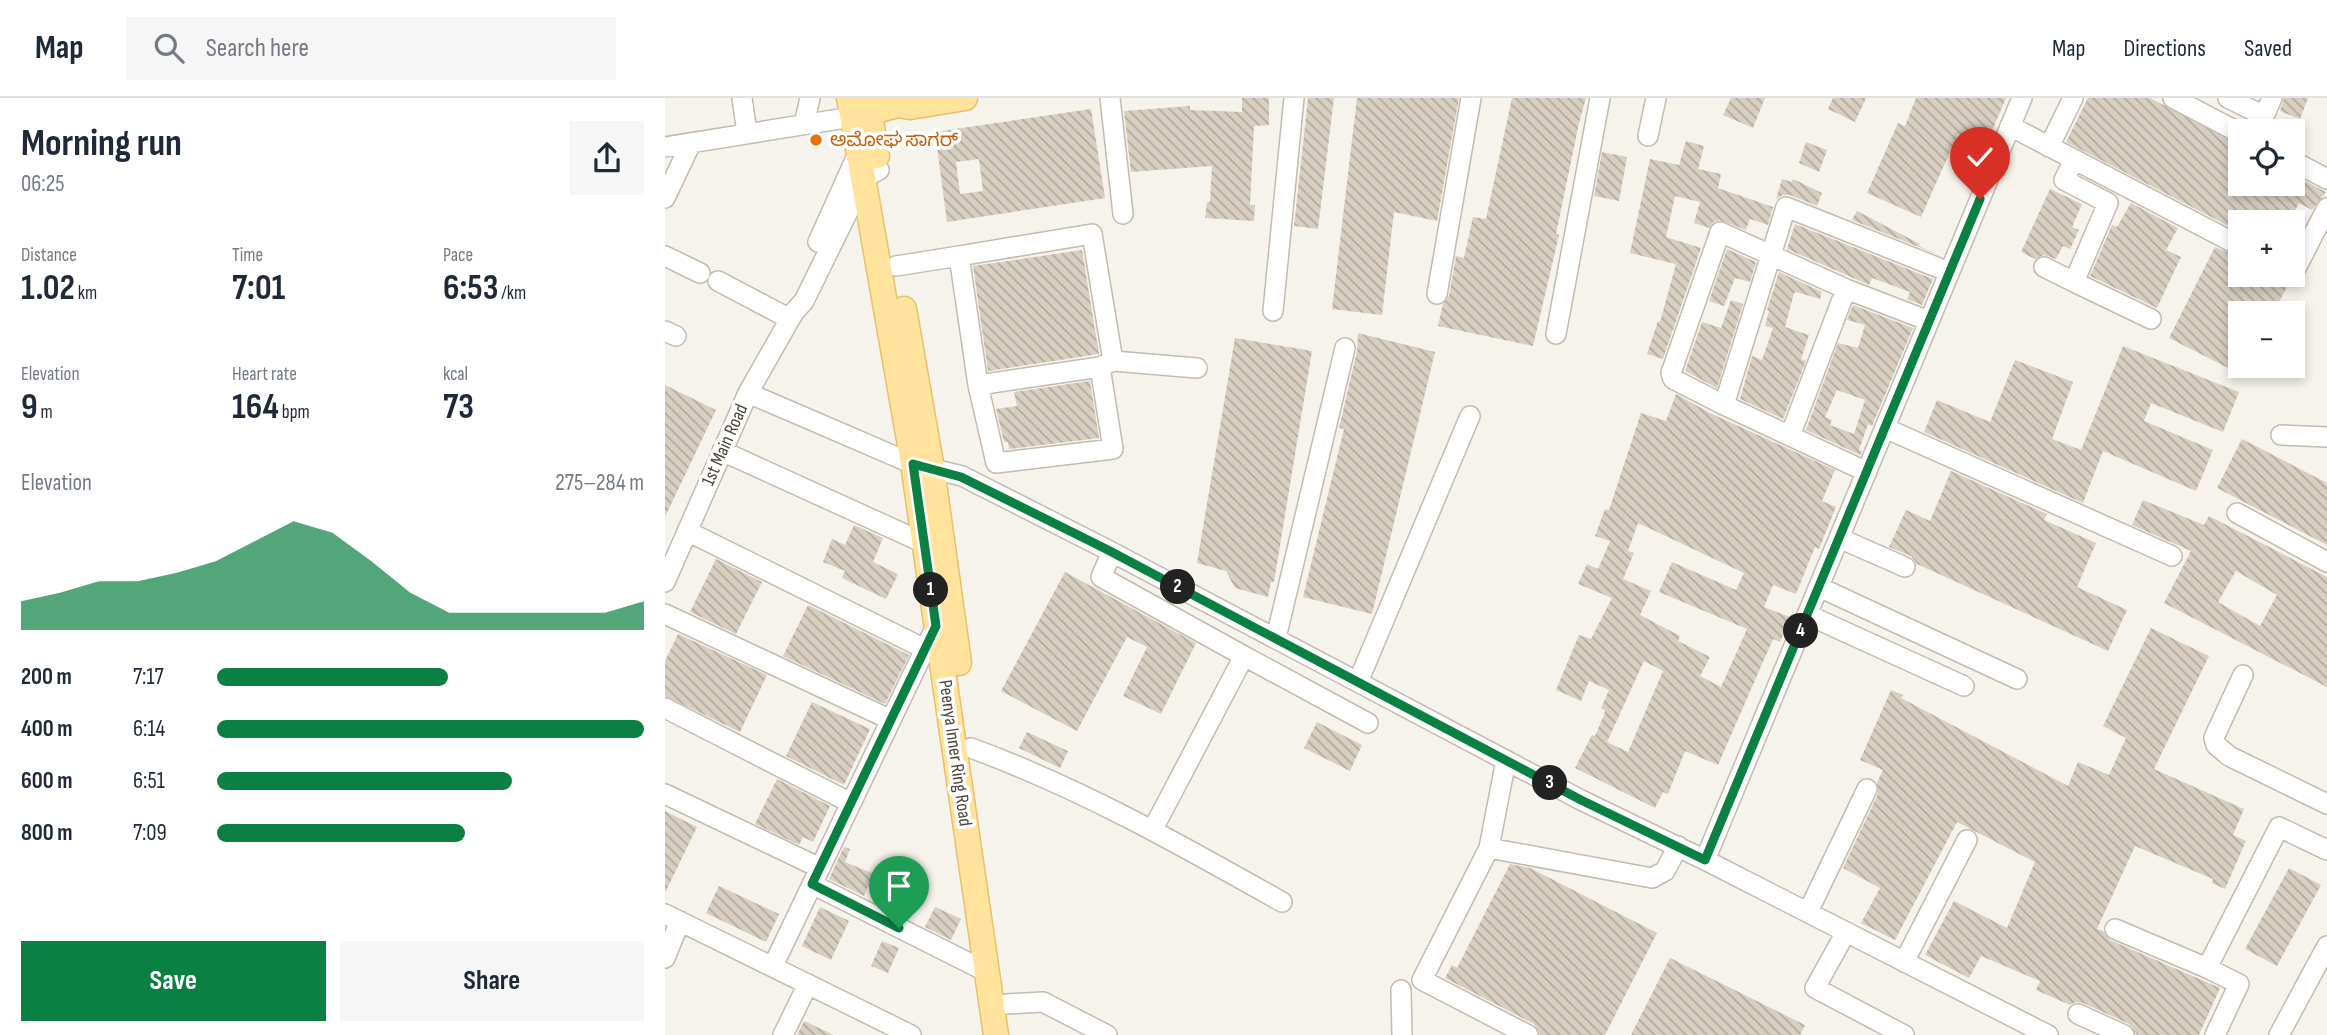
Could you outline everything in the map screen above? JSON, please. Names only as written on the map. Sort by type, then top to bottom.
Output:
[{"type":"main road","points":[[860,106],[900,101],[910,107],[965,98]]},
{"type":"main road","name":"Peenya Inner Ring Road","points":[[860,106],[971,748],[1011,1035]]},
{"type":"main road","name":"Peenya Inner Ring Road","points":[[872,173],[896,266],[922,466]]},
{"type":"main road","name":"Peenya Inner Ring Road","points":[[926,492],[924,543],[996,1035]]},
{"type":"street","points":[[742,98],[747,133]]},
{"type":"street","points":[[804,124],[810,98]]},
{"type":"street","points":[[1110,98],[1123,214]]},
{"type":"street","points":[[1272,311],[1294,98]]},
{"type":"street","points":[[1437,294],[1471,98]]},
{"type":"street","points":[[1556,334],[1600,98]]},
{"type":"street","points":[[1648,136],[1655,98]]},
{"type":"street","points":[[1705,860],[2022,98]]},
{"type":"street","points":[[2049,147],[2073,98]]},
{"type":"street","points":[[2173,98],[2228,127]]},
{"type":"street","points":[[2228,98],[2256,112],[2266,112],[2272,98]]},
{"type":"street","points":[[665,148],[804,124],[860,106]]},
{"type":"street","points":[[2010,127],[2228,240]]},
{"type":"street","points":[[665,198],[691,144]]},
{"type":"street","name":"1st Main Road","points":[[792,315],[794,296],[867,147]]},
{"type":"street","points":[[2074,160],[2064,180],[2108,202],[2074,282]]},
{"type":"street","points":[[2305,167],[2327,179]]},
{"type":"street","name":"1st Main Road","points":[[665,582],[748,393],[792,315],[804,301],[872,173]]},
{"type":"street","points":[[1724,405],[1786,207],[1949,272]]},
{"type":"street","points":[[2305,251],[2327,208]]},
{"type":"street","points":[[1867,472],[1673,379],[1671,373],[1720,232],[1846,289],[1929,321]]},
{"type":"street","points":[[896,266],[1093,234],[1113,449],[996,463],[978,385],[959,256]]},
{"type":"street","points":[[665,256],[792,315]]},
{"type":"street","points":[[2044,267],[2151,319]]},
{"type":"street","points":[[1790,436],[1846,289]]},
{"type":"street","points":[[1276,638],[1345,348]]},
{"type":"street","points":[[978,385],[1107,364],[1197,368]]},
{"type":"street","points":[[748,393],[922,466],[961,477],[1112,552],[1506,760],[2048,1035]]},
{"type":"street","points":[[1358,682],[1470,416]]},
{"type":"street","points":[[1885,428],[2172,555]]},
{"type":"street","points":[[2281,435],[2327,437]]},
{"type":"street","points":[[722,451],[924,543]]},
{"type":"street","points":[[2237,513],[2327,562]]},
{"type":"street","points":[[2260,514],[2327,549]]},
{"type":"street","points":[[687,531],[925,649]]},
{"type":"street","points":[[1839,538],[1905,567]]},
{"type":"street","points":[[1112,552],[1101,577],[1368,723]]},
{"type":"street","points":[[1819,587],[2017,679]]},
{"type":"street","points":[[665,614],[891,720]]},
{"type":"street","points":[[1808,615],[1964,686]]},
{"type":"street","points":[[772,966],[936,626]]},
{"type":"street","points":[[1153,829],[1244,656]]},
{"type":"street","points":[[2242,675],[2214,738],[2216,745],[2229,756],[2327,803]]},
{"type":"street","points":[[665,708],[851,803]]},
{"type":"street","points":[[971,748],[1010,762],[1153,829],[1282,902]]},
{"type":"street","points":[[1506,760],[1489,848],[1422,980],[1528,1035]]},
{"type":"street","points":[[1808,912],[1867,789]]},
{"type":"street","points":[[665,794],[987,972]]},
{"type":"street","points":[[2207,968],[2279,827],[2327,850]]},
{"type":"street","points":[[1904,962],[1967,840]]},
{"type":"street","points":[[1489,848],[1652,878],[1665,871],[1678,846]]},
{"type":"street","points":[[665,958],[673,918],[911,1035]]},
{"type":"street","points":[[2115,929],[2239,984],[2215,1035]]},
{"type":"street","points":[[1846,932],[1815,988],[1904,1035]]},
{"type":"street","points":[[2279,1035],[2327,946]]},
{"type":"street","points":[[783,1035],[808,984]]},
{"type":"street","points":[[1401,990],[1402,1035]]},
{"type":"street","points":[[1006,1004],[1043,1002],[1107,1035]]},
{"type":"street","points":[[2078,1014],[2124,1035]]},
{"type":"building","points":[[1242,98],[1269,98],[1269,125],[1254,126],[1250,205],[1255,205],[1254,221],[1205,218],[1207,202],[1210,202],[1212,166],[1131,172],[1124,111],[1190,106],[1190,110],[1242,112]]},
{"type":"building","points":[[1308,98],[1334,98],[1318,229],[1294,226]]},
{"type":"building","points":[[1357,98],[1459,98],[1437,221],[1394,212],[1382,315],[1332,309]]},
{"type":"building","points":[[1512,98],[1586,98],[1556,234],[1559,235],[1533,346],[1438,326],[1443,304],[1449,296],[1456,256],[1464,258],[1473,217],[1486,219]]},
{"type":"building","points":[[1731,98],[1765,98],[1753,128],[1723,115]]},
{"type":"building","points":[[1833,98],[1866,98],[1855,122],[1828,109]]},
{"type":"building","points":[[1916,98],[2006,98],[1986,145],[1958,134],[1921,217],[1867,193],[1898,123],[1905,126]]},
{"type":"building","points":[[2088,98],[2150,98],[2228,139],[2228,196],[2305,196],[2305,181],[2326,192],[2312,210],[2299,203],[2295,210],[2228,210],[2228,226],[2066,142]]},
{"type":"building","points":[[2284,98],[2308,98],[2300,119],[2280,111]]},
{"type":"building","points":[[1091,109],[1105,198],[947,222],[935,132]],"holes":[[[979,159],[983,191],[960,194],[956,162]]]},
{"type":"building","points":[[1686,141],[1704,146],[1698,169],[1721,174],[1718,188],[1773,207],[1768,225],[1750,219],[1746,230],[1719,220],[1713,222],[1709,228],[1694,223],[1700,202],[1675,196],[1666,237],[1701,248],[1663,359],[1647,354],[1658,321],[1660,322],[1676,264],[1630,253],[1650,159],[1679,165]]},
{"type":"building","points":[[1806,142],[1827,150],[1819,172],[1799,163]]},
{"type":"building","points":[[1602,152],[1627,157],[1619,201],[1594,196]]},
{"type":"building","points":[[1782,179],[1792,182],[1793,179],[1822,193],[1817,206],[1790,195],[1776,199]]},
{"type":"building","points":[[2050,189],[2082,204],[2072,227],[2079,230],[2070,249],[2063,246],[2056,259],[2044,255],[2035,259],[2021,252]]},
{"type":"building","points":[[2131,203],[2178,228],[2166,250],[2181,257],[2157,308],[2090,276],[2112,225],[2117,227]]},
{"type":"building","points":[[1857,211],[1920,244],[1919,246],[1941,256],[1852,220]]},
{"type":"building","points":[[1795,224],[1933,279],[1922,305],[1907,299],[1910,292],[1872,278],[1869,285],[1787,249]]},
{"type":"building","points":[[2215,247],[2228,253],[2228,287],[2287,287],[2279,301],[2228,301],[2228,368],[2169,338]]},
{"type":"building","points":[[1727,249],[1756,262],[1750,282],[1735,278],[1724,306],[1709,301]]},
{"type":"building","points":[[1082,250],[1099,354],[988,371],[973,266]]},
{"type":"building","points":[[1779,272],[1822,292],[1820,299],[1794,293],[1785,327],[1809,335],[1801,359],[1806,361],[1783,419],[1740,399],[1752,356],[1762,360],[1773,328],[1765,326]]},
{"type":"building","points":[[1731,300],[1743,304],[1717,388],[1685,371],[1702,322],[1721,328]]},
{"type":"building","points":[[1853,305],[1913,328],[1872,426],[1868,424],[1859,450],[1862,451],[1860,455],[1806,430],[1838,343],[1858,348],[1865,325],[1847,320]],"holes":[[[1837,390],[1865,400],[1854,434],[1830,425],[1832,420],[1825,417]]]},
{"type":"building","points":[[1358,333],[1435,352],[1372,614],[1303,597],[1344,429],[1339,428],[1357,351]]},
{"type":"building","points":[[1235,338],[1312,351],[1274,582],[1271,582],[1268,597],[1235,588],[1226,571],[1197,563]]},
{"type":"building","points":[[2123,346],[2239,392],[2223,432],[2151,403],[2144,421],[2213,450],[2196,491],[2103,451],[2083,503],[1924,432],[1937,400],[1990,422],[2015,360],[2073,382],[2052,439],[2081,450]]},
{"type":"building","points":[[1090,381],[1099,438],[1009,449],[1008,442],[1004,442],[996,409],[1017,406],[1014,392]]},
{"type":"building","points":[[665,385],[716,410],[665,517]]},
{"type":"building","points":[[1676,394],[1712,414],[1835,470],[1822,501],[1836,507],[1819,549],[1815,547],[1796,594],[1773,585],[1764,607],[1790,617],[1780,642],[1773,639],[1718,765],[1685,751],[1668,794],[1663,792],[1655,808],[1575,768],[1592,735],[1595,736],[1604,715],[1605,710],[1601,708],[1609,690],[1589,681],[1581,701],[1556,690],[1579,635],[1591,639],[1612,598],[1578,584],[1587,564],[1598,569],[1610,541],[1595,536],[1605,509],[1609,510],[1641,413],[1666,421]],"holes":[[[1638,523],[1744,573],[1736,590],[1672,562],[1659,592],[1747,629],[1721,687],[1700,676],[1710,657],[1678,641],[1680,636],[1640,615],[1651,591],[1623,579],[1634,553],[1628,551]],[[1644,661],[1663,671],[1628,752],[1607,742]]]},
{"type":"building","points":[[2242,439],[2327,483],[2327,545],[2217,488]]},
{"type":"building","points":[[1951,471],[2047,514],[2044,520],[2096,543],[2077,587],[2127,610],[2108,651],[1917,564],[1911,556],[1889,547],[1906,510],[1930,521]]},
{"type":"building","points":[[2143,500],[2204,525],[2209,516],[2327,577],[2327,687],[2164,603],[2191,551],[2132,525]],"holes":[[[2236,571],[2277,595],[2260,626],[2218,602]]]},
{"type":"building","points":[[854,525],[883,538],[873,562],[898,574],[886,599],[842,578],[845,571],[823,562],[832,539],[845,545]]},
{"type":"building","points":[[716,559],[762,582],[736,634],[690,612]]},
{"type":"building","points":[[1065,572],[1196,643],[1161,714],[1123,696],[1147,647],[1127,637],[1077,731],[1001,691]]},
{"type":"building","points":[[808,605],[909,655],[885,704],[783,656]]},
{"type":"building","points":[[2151,628],[2209,656],[2154,769],[2244,809],[2233,835],[2246,841],[2225,889],[2212,883],[2213,879],[2135,846],[2097,929],[2103,931],[2110,940],[2220,988],[2199,1035],[2137,1035],[2129,1024],[2083,1003],[2070,1005],[2036,990],[2040,981],[1981,956],[1969,978],[1925,955],[1954,901],[2007,928],[2035,862],[1957,822],[1895,940],[1861,923],[1880,888],[1843,868],[1878,794],[1877,782],[1883,770],[1860,760],[1891,690],[1903,695],[1901,698],[2068,786],[2078,762],[2109,775],[2126,738],[2103,726]]},
{"type":"building","points":[[678,634],[767,675],[740,732],[665,696],[665,661]]},
{"type":"building","points":[[812,702],[870,729],[844,785],[786,756]]},
{"type":"building","points":[[1317,722],[1362,745],[1350,771],[1304,748]]},
{"type":"building","points":[[1027,732],[1068,751],[1060,768],[1019,748]]},
{"type":"building","points":[[777,779],[830,806],[813,842],[803,837],[799,845],[755,824]]},
{"type":"building","points":[[665,811],[697,827],[665,893]]},
{"type":"building","points":[[844,847],[850,849],[845,862],[874,874],[878,865],[897,873],[888,895],[868,886],[864,896],[829,879]]},
{"type":"building","points":[[1510,864],[1530,868],[1657,933],[1605,1035],[1540,1035],[1534,1024],[1445,978],[1452,965],[1457,968]]},
{"type":"building","points":[[2289,868],[2321,885],[2277,966],[2245,949]]},
{"type":"building","points":[[719,886],[779,914],[766,942],[706,913]]},
{"type":"building","points":[[820,907],[849,921],[831,960],[802,946]]},
{"type":"building","points":[[935,907],[961,919],[951,940],[925,927]]},
{"type":"building","points":[[882,941],[899,948],[888,973],[871,966]]},
{"type":"building","points":[[1670,958],[1805,1025],[1800,1035],[1631,1035]]},
{"type":"building","points":[[804,1021],[834,1035],[797,1035]]},
{"type":"place","name":"ಅಮೋಘ ಸಾಗರ್","points":[[816,140]]},
{"type":"route","points":[[899,928],[812,884],[936,626],[913,464],[961,477],[1106,549],[1581,800],[1705,860],[1980,199]]}]
